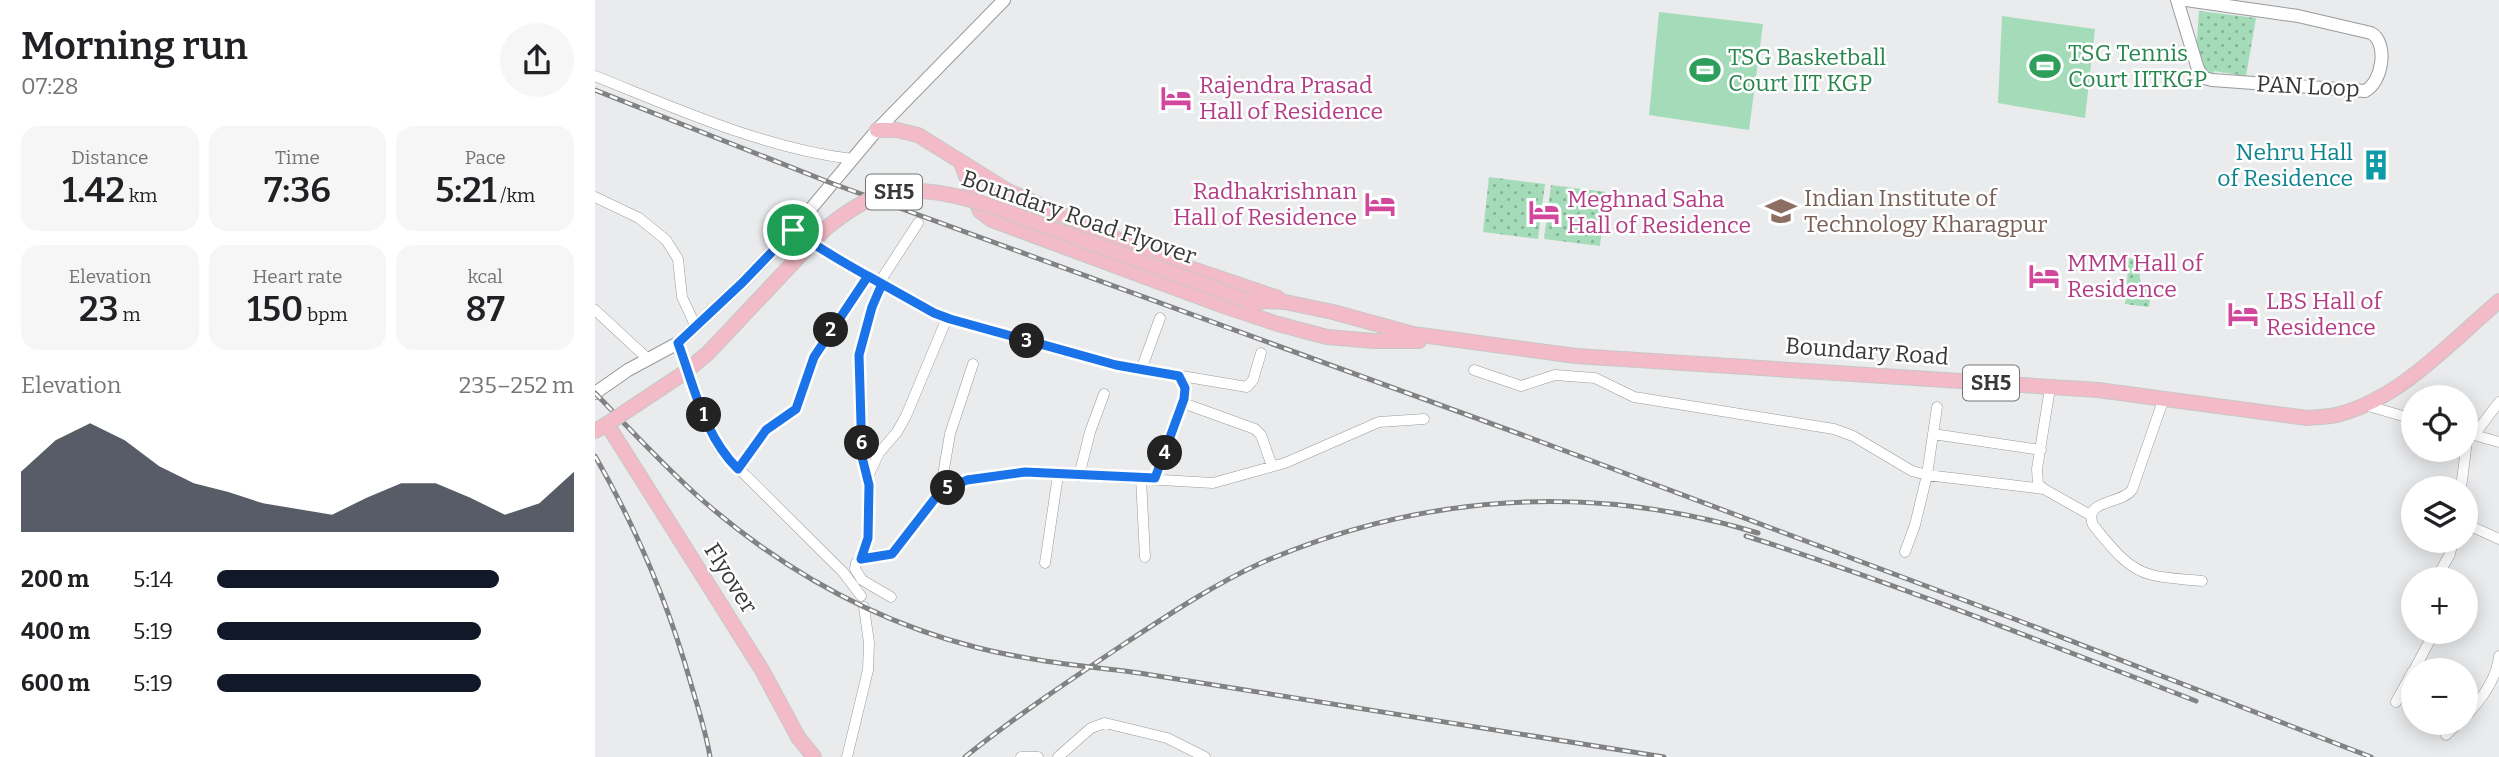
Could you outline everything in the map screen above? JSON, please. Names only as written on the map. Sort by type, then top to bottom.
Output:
[{"type":"main road","points":[[877,130],[897,130],[918,135],[1008,191],[1160,258],[1285,302]]},
{"type":"main road","name":"Boundary Road","points":[[961,163],[980,211],[992,220],[1207,301],[1327,337],[1374,341],[1444,340]]},
{"type":"main road","name":"Boundary Road Flyover","points":[[601,427],[684,373],[708,353],[835,220],[870,199],[894,192],[921,190],[981,204],[1252,303],[1285,302]]},
{"type":"main road","name":"Boundary Road","points":[[1285,302],[1444,340],[1620,360],[2098,390],[2307,418],[2338,415],[2365,405],[2412,375],[2499,301]]},
{"type":"main road","points":[[1252,303],[1267,320]]},
{"type":"main road","points":[[1327,337],[1333,312]]},
{"type":"main road","name":"Flyover","points":[[601,427],[762,670],[797,737],[814,757]]},
{"type":"street","points":[[595,393],[678,343],[696,327],[793,230],[877,130],[1004,0]]},
{"type":"street","name":"PAN Loop","points":[[2177,0],[2198,69],[2204,78],[2365,91],[2377,82],[2381,43],[2371,33],[2298,16],[2186,0]]},
{"type":"street","points":[[595,76],[782,147],[852,159]]},
{"type":"street","points":[[595,197],[639,218],[666,240],[678,259],[682,297],[696,327]]},
{"type":"street","points":[[891,597],[857,575],[855,565],[861,559],[868,538],[868,476],[862,457],[859,355],[881,284],[918,223]]},
{"type":"street","points":[[793,230],[881,284],[947,318],[1141,370],[1247,387],[1253,380],[1261,353]]},
{"type":"street","points":[[738,469],[766,430],[796,409],[814,357],[868,276]]},
{"type":"street","points":[[595,310],[648,359]]},
{"type":"street","points":[[868,476],[879,453],[897,432],[906,416],[947,318]]},
{"type":"street","points":[[1141,370],[1160,318]]},
{"type":"street","points":[[678,343],[711,434],[720,450],[843,572],[862,601],[869,643],[868,670],[847,754]]},
{"type":"street","points":[[861,559],[885,556],[897,550],[940,492],[950,434],[973,364]]},
{"type":"street","points":[[1474,370],[1521,386],[1555,375],[1595,378],[1634,397],[1834,429],[1853,436],[1912,471],[1927,475],[2044,489]]},
{"type":"street","points":[[1155,478],[1183,403],[1185,388],[1179,376]]},
{"type":"street","points":[[2050,388],[2038,484],[2090,515],[2100,534],[2123,559],[2142,572],[2202,581]]},
{"type":"street","points":[[1079,476],[1090,432],[1104,394]]},
{"type":"street","points":[[2090,515],[2097,505],[2127,497],[2132,490],[2164,398]]},
{"type":"street","points":[[2478,424],[2499,402]]},
{"type":"street","points":[[1183,403],[1255,429],[1261,435],[1272,466]]},
{"type":"street","points":[[2365,405],[2401,416]]},
{"type":"street","points":[[1905,552],[1915,525],[1927,475],[1937,407]]},
{"type":"street","points":[[940,492],[967,480],[1025,472],[1155,478],[1207,484],[1306,454],[1379,422],[1424,419]]},
{"type":"street","points":[[1933,433],[2041,450]]},
{"type":"street","points":[[2478,436],[2499,442]]},
{"type":"street","points":[[1045,563],[1058,475]]},
{"type":"street","points":[[1141,478],[1145,557]]},
{"type":"street","points":[[2478,529],[2499,539]]},
{"type":"street","points":[[2478,699],[2493,678],[2499,656]]},
{"type":"street","points":[[2396,702],[2401,693]]},
{"type":"street","points":[[1058,757],[1091,728],[1105,723],[1167,738],[1205,757]]},
{"type":"street","points":[[1021,757],[1038,757]]},
{"type":"green space","points":[[2199,11],[2256,18],[2246,76],[2214,71],[2214,74],[2202,70],[2196,54]]},
{"type":"green space","name":"TSG Basketball Court IIT KGP","points":[[1659,12],[1763,24],[1749,130],[1649,115]]},
{"type":"green space","name":"TSG Tennis Court IITKGP","points":[[2002,16],[2095,29],[2085,118],[1998,103]]},
{"type":"green space","points":[[1489,177],[1545,184],[1538,239],[1483,232]]},
{"type":"green space","points":[[1551,185],[1606,192],[1600,246],[1544,239]]},
{"type":"green space","points":[[2129,258],[2143,262],[2140,276],[2142,283],[2151,293],[2149,307],[2125,304]]},
{"type":"railway","points":[[595,90],[831,183],[1528,437],[2017,620],[2371,757]]},
{"type":"railway","points":[[595,393],[701,499],[763,548],[829,589],[864,607],[937,636],[1036,660],[1139,673],[1664,757]]},
{"type":"railway","points":[[595,456],[638,539],[662,596],[702,720],[710,757]]},
{"type":"railway","points":[[965,757],[1084,671],[1174,611],[1226,581],[1261,563],[1321,540],[1382,522],[1444,510],[1506,503],[1569,502],[1632,506],[1695,517],[1758,533]]},
{"type":"railway","points":[[1746,536],[1916,594],[2196,701]]},
{"type":"place","name":"TSG Tennis Court IITKGP","points":[[2045,66]]},
{"type":"place","name":"TSG Basketball Court IIT KGP","points":[[1705,70]]},
{"type":"place","name":"Rajendra Prasad Hall of Residence","points":[[1176,98]]},
{"type":"place","name":"Nehru Hall of Residence","points":[[2376,165]]},
{"type":"place","name":"Radhakrishnan Hall of Residence","points":[[1380,204]]},
{"type":"place","name":"Indian Institute of Technology Kharagpur","points":[[1781,211]]},
{"type":"place","name":"Meghnad Saha Hall of Residence","points":[[1544,212]]},
{"type":"place","name":"MMM Hall of Residence","points":[[2044,276]]},
{"type":"place","name":"LBS Hall of Residence","points":[[2243,314]]},
{"type":"route","points":[[793,230],[678,343],[711,434],[720,450],[738,469],[766,430],[796,409],[814,357],[868,276],[934,313],[950,319],[1116,365],[1179,376],[1185,388],[1184,399],[1155,478],[1025,472],[967,480],[940,492],[892,554],[861,559],[868,538],[869,485],[862,457],[859,355],[872,307],[882,284],[868,276],[820,249],[793,230]]}]
